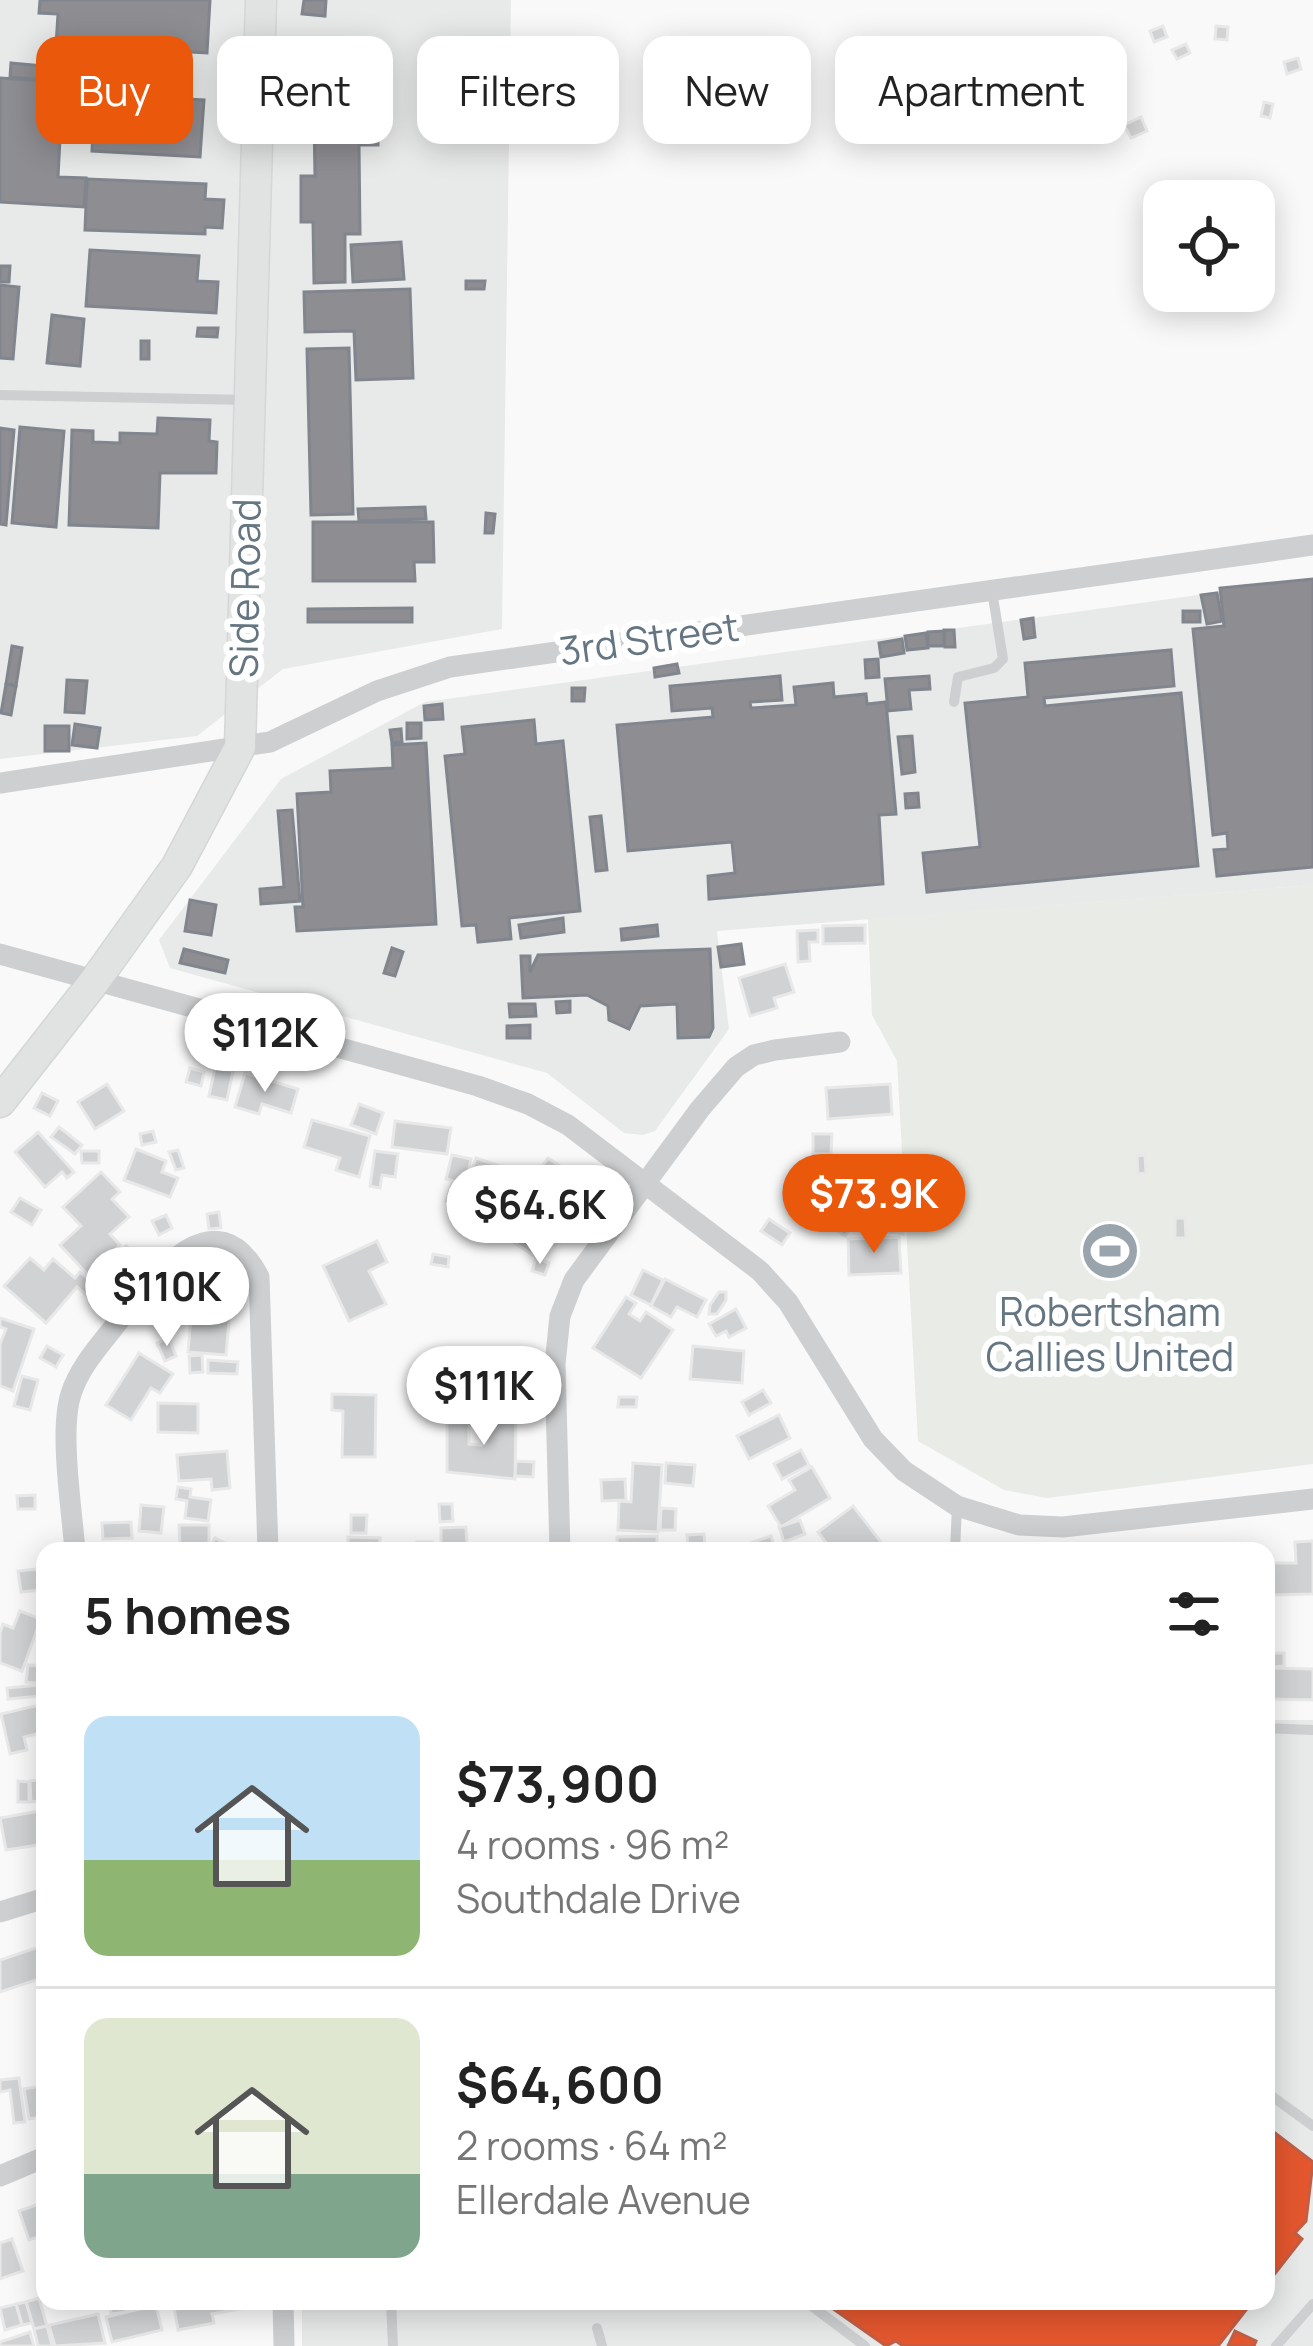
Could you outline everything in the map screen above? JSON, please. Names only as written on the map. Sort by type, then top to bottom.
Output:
[{"type":"street","name":"Side Road","points":[[0,1102],[177,866],[213,806],[240,747],[261,0]]},
{"type":"street","name":"3rd Street","points":[[0,783],[270,742],[377,691],[450,667],[1313,545]]},
{"type":"street","points":[[0,954],[508,1096],[568,1125],[772,1282],[873,1439],[904,1471],[957,1506],[1002,1521],[1048,1527],[1313,1499]]},
{"type":"street","points":[[560,1542],[555,1364],[560,1316],[574,1280],[736,1067],[754,1055],[840,1042]]},
{"type":"street","points":[[75,1542],[68,1403],[76,1381],[150,1280],[188,1246],[210,1242],[240,1253],[260,1277],[268,1542]]},
{"type":"street","points":[[0,1912],[36,1901]]},
{"type":"street","points":[[0,2176],[36,2161]]},
{"type":"street","points":[[283,2310],[284,2346]]},
{"type":"lane","points":[[0,395],[248,400]]},
{"type":"lane","points":[[954,702],[958,676],[1002,663],[992,590]]},
{"type":"lane","points":[[955,1542],[957,1506]]},
{"type":"lane","points":[[1275,1729],[1313,1730]]},
{"type":"lane","points":[[1275,2099],[1313,2126]]},
{"type":"lane","points":[[1276,2346],[1313,2304]]},
{"type":"lane","points":[[391,2310],[393,2346]]},
{"type":"lane","points":[[817,2310],[865,2346]]},
{"type":"lane","points":[[597,2329],[602,2346]]},
{"type":"shaded area","points":[[0,0],[511,0],[510,36],[417,36],[417,144],[509,144],[502,629],[283,669],[197,736],[0,759]]},
{"type":"shaded area","points":[[1313,579],[1313,885],[717,931],[729,1029],[655,1131],[643,1135],[624,1133],[547,1073],[170,968],[159,940],[281,779],[425,702]]},
{"type":"shaded area","name":"Robertsham Callies United","points":[[1313,885],[1313,1464],[1047,1498],[1004,1490],[918,1441],[897,1061],[872,1015],[868,919]]},
{"type":"shaded area","points":[[1275,1720],[1313,1720],[1313,2346],[302,2346],[302,2310],[1275,2310]]},
{"type":"building: Shops","points":[[1275,2133],[1313,2162],[1306,2221],[1295,2233],[1302,2239],[1275,2274]]},
{"type":"building: Shops","points":[[835,2310],[1246,2310],[1218,2346],[903,2346],[896,2341],[886,2346]]},
{"type":"building: Shops","points":[[1235,2331],[1256,2341],[1254,2346],[1228,2346]]},
{"type":"building: Industry","points":[[40,0],[210,0],[207,53],[193,52],[193,36],[57,36],[58,14],[39,13]]},
{"type":"building: Industry","points":[[304,0],[326,0],[325,16],[302,14]]},
{"type":"building: Industry","points":[[11,63],[36,65],[36,79],[10,77]]},
{"type":"building: Industry","points":[[0,78],[36,80],[36,144],[60,144],[58,177],[86,178],[84,207],[0,202]]},
{"type":"building: Industry","points":[[193,99],[204,100],[200,157],[92,151],[92,144],[193,144]]},
{"type":"building: Industry","points":[[314,144],[378,144],[359,145],[360,234],[345,234],[345,282],[314,283],[313,222],[301,222],[301,176],[315,176]]},
{"type":"building: Industry","points":[[87,179],[206,184],[205,199],[224,200],[222,228],[205,227],[205,234],[85,230]]},
{"type":"building: Industry","points":[[401,242],[404,279],[353,282],[351,245]]},
{"type":"building: Industry","points":[[90,250],[199,256],[197,281],[218,282],[216,313],[86,306]]},
{"type":"building: Industry","points":[[0,266],[10,266],[9,282],[0,282]]},
{"type":"building: Industry","points":[[466,281],[485,281],[484,289],[466,289]]},
{"type":"building: Industry","points":[[0,285],[19,287],[13,359],[0,358]]},
{"type":"building: Industry","points":[[410,289],[413,378],[356,380],[354,331],[305,332],[304,292]]},
{"type":"building: Industry","points":[[52,315],[84,319],[80,366],[47,363]]},
{"type":"building: Industry","points":[[198,328],[218,328],[217,337],[197,336]]},
{"type":"building: Industry","points":[[141,341],[149,341],[149,359],[141,359]]},
{"type":"building: Industry","points":[[349,348],[353,514],[311,515],[307,349]]},
{"type":"building: Industry","points":[[158,418],[210,420],[209,441],[217,442],[216,473],[160,473],[158,528],[69,525],[72,430],[93,431],[93,442],[120,443],[120,433],[157,434]]},
{"type":"building: Industry","points":[[20,427],[64,431],[56,527],[12,523]]},
{"type":"building: Industry","points":[[0,428],[14,430],[6,525],[0,524]]},
{"type":"building: Industry","points":[[425,507],[426,519],[359,521],[358,509]]},
{"type":"building: Industry","points":[[486,513],[495,514],[493,533],[485,533]]},
{"type":"building: Industry","points":[[313,522],[433,522],[434,562],[414,562],[415,581],[313,581]]},
{"type":"building: Industry","points":[[1313,579],[1313,867],[1217,876],[1214,850],[1228,849],[1227,833],[1213,835],[1193,629],[1224,626],[1220,588]]},
{"type":"building: Industry","points":[[1217,593],[1222,621],[1207,624],[1201,595]]},
{"type":"building: Industry","points":[[412,608],[412,622],[308,622],[308,609]]},
{"type":"building: Industry","points":[[1183,611],[1200,611],[1200,622],[1183,622]]},
{"type":"building: Industry","points":[[1033,618],[1035,637],[1024,639],[1021,620]]},
{"type":"building: Industry","points":[[944,630],[954,630],[955,647],[945,647]]},
{"type":"building: Industry","points":[[944,631],[944,646],[928,646],[928,632]]},
{"type":"building: Industry","points":[[926,633],[928,648],[907,650],[905,636]]},
{"type":"building: Industry","points":[[902,639],[904,653],[881,657],[879,643]]},
{"type":"building: Industry","points":[[12,646],[22,648],[16,686],[6,684]]},
{"type":"building: Industry","points":[[1171,650],[1174,686],[1044,698],[1045,706],[1181,693],[1198,866],[927,892],[923,853],[980,847],[965,703],[1028,697],[1025,663]]},
{"type":"building: Industry","points":[[878,659],[879,677],[866,678],[865,660]]},
{"type":"building: Industry","points":[[677,664],[679,673],[655,677],[654,668]]},
{"type":"building: Industry","points":[[780,676],[782,700],[750,702],[751,708],[796,705],[794,687],[833,683],[834,697],[866,694],[867,704],[886,702],[896,814],[879,815],[883,884],[709,899],[708,876],[735,873],[732,842],[628,851],[617,725],[713,717],[712,708],[672,711],[670,686]]},
{"type":"building: Industry","points":[[929,676],[930,689],[909,690],[911,709],[888,711],[885,679]]},
{"type":"building: Industry","points":[[67,680],[87,681],[84,713],[65,712]]},
{"type":"building: Industry","points":[[6,684],[16,686],[11,715],[1,713]]},
{"type":"building: Industry","points":[[572,688],[585,688],[584,701],[572,701]]},
{"type":"building: Industry","points":[[442,704],[443,719],[425,720],[424,706]]},
{"type":"building: Industry","points":[[534,720],[536,744],[563,741],[580,911],[509,918],[511,939],[478,942],[476,925],[462,926],[445,756],[465,754],[462,727]]},
{"type":"building: Industry","points":[[407,723],[421,723],[421,738],[407,739]]},
{"type":"building: Industry","points":[[75,724],[100,728],[97,748],[72,745]]},
{"type":"building: Industry","points":[[45,726],[69,726],[69,751],[45,751]]},
{"type":"building: Industry","points":[[401,729],[402,742],[392,743],[390,730]]},
{"type":"building: Industry","points":[[912,736],[915,772],[902,774],[898,737]]},
{"type":"building: Industry","points":[[426,743],[436,924],[297,931],[295,907],[303,907],[297,794],[331,792],[330,771],[393,768],[392,745]]},
{"type":"building: Industry","points":[[918,793],[919,807],[906,808],[905,794]]},
{"type":"building: Industry","points":[[292,810],[300,901],[261,904],[260,889],[284,887],[278,811]]},
{"type":"building: Industry","points":[[601,816],[607,870],[596,871],[590,817]]},
{"type":"building: Industry","points":[[190,900],[216,905],[211,935],[185,931]]},
{"type":"building: Industry","points":[[563,918],[564,932],[521,938],[519,925]]},
{"type":"building: Industry","points":[[657,925],[658,936],[622,940],[621,929]]},
{"type":"building: Industry","points":[[741,944],[744,964],[721,967],[718,947]]},
{"type":"building: Industry","points":[[392,948],[403,952],[395,976],[384,973]]},
{"type":"building: Industry","points":[[184,949],[228,960],[225,973],[180,963]]},
{"type":"building: Industry","points":[[710,949],[713,1028],[709,1037],[678,1038],[677,1004],[640,1006],[629,1029],[609,1020],[608,1006],[587,995],[523,998],[521,956],[530,956],[530,972],[538,955]]},
{"type":"building: Industry","points":[[570,1001],[570,1012],[557,1013],[556,1002]]},
{"type":"building: Industry","points":[[509,1004],[535,1004],[536,1016],[510,1017]]},
{"type":"building: Industry","points":[[530,1025],[530,1038],[507,1038],[507,1026]]},
{"type":"building: Other","points":[[1163,26],[1167,37],[1154,42],[1150,31]]},
{"type":"building: Other","points":[[1216,26],[1228,27],[1227,40],[1215,39]]},
{"type":"building: Other","points":[[1186,44],[1190,53],[1177,59],[1172,50]]},
{"type":"building: Other","points":[[1298,58],[1301,69],[1287,74],[1284,62]]},
{"type":"building: Other","points":[[1264,102],[1273,104],[1270,118],[1261,116]]},
{"type":"building: Other","points":[[1141,117],[1147,131],[1131,138],[1127,124]]},
{"type":"building: Other","points":[[865,925],[865,943],[823,944],[823,926]]},
{"type":"building: Other","points":[[818,930],[818,942],[809,942],[810,961],[798,962],[797,931]]},
{"type":"building: Other","points":[[785,964],[794,992],[774,998],[777,1008],[750,1016],[739,978]]},
{"type":"building: Other","points":[[190,1068],[204,1072],[201,1086],[186,1082]]},
{"type":"building: Other","points":[[215,1068],[233,1071],[227,1100],[209,1096]]},
{"type":"building: Other","points":[[245,1073],[298,1089],[291,1113],[262,1104],[259,1114],[235,1107]]},
{"type":"building: Other","points":[[107,1084],[124,1111],[95,1129],[78,1102]]},
{"type":"building: Other","points":[[890,1084],[892,1114],[828,1119],[826,1088]]},
{"type":"building: Other","points":[[42,1093],[58,1101],[50,1116],[34,1108]]},
{"type":"building: Other","points":[[359,1104],[383,1113],[376,1134],[351,1125]]},
{"type":"building: Other","points":[[312,1120],[370,1136],[359,1177],[336,1170],[340,1158],[304,1147]]},
{"type":"building: Other","points":[[395,1121],[451,1128],[447,1154],[392,1147]]},
{"type":"building: Other","points":[[59,1127],[82,1145],[75,1154],[51,1137]]},
{"type":"building: Other","points":[[153,1131],[156,1142],[142,1145],[140,1134]]},
{"type":"building: Other","points":[[38,1132],[74,1172],[67,1178],[62,1172],[45,1187],[15,1152]]},
{"type":"building: Other","points":[[813,1134],[832,1134],[831,1154],[813,1154]]},
{"type":"building: Other","points":[[136,1149],[166,1161],[162,1172],[178,1178],[170,1197],[124,1180]]},
{"type":"building: Other","points":[[178,1150],[184,1168],[176,1170],[169,1152]]},
{"type":"building: Other","points":[[81,1151],[99,1151],[99,1163],[82,1163]]},
{"type":"building: Other","points":[[375,1151],[398,1154],[395,1177],[382,1175],[380,1188],[370,1186]]},
{"type":"building: Other","points":[[452,1155],[471,1159],[465,1184],[446,1179]]},
{"type":"building: Other","points":[[1145,1155],[1146,1173],[1138,1174],[1137,1156]]},
{"type":"building: Other","points":[[476,1158],[512,1170],[495,1218],[446,1201],[452,1183],[466,1187]]},
{"type":"building: Other","points":[[548,1158],[587,1184],[537,1258],[498,1232]]},
{"type":"building: Other","points":[[101,1172],[120,1192],[112,1199],[129,1217],[110,1234],[120,1245],[88,1275],[60,1245],[81,1226],[63,1207]]},
{"type":"building: Other","points":[[847,1187],[870,1199],[862,1214],[839,1202]]},
{"type":"building: Other","points":[[20,1198],[41,1210],[32,1225],[11,1212]]},
{"type":"building: Other","points":[[894,1198],[906,1200],[903,1234],[891,1232]]},
{"type":"building: Other","points":[[843,1205],[859,1215],[845,1236],[830,1226]]},
{"type":"building: Other","points":[[219,1212],[221,1228],[209,1229],[207,1214]]},
{"type":"building: Other","points":[[166,1215],[172,1228],[159,1235],[152,1221]]},
{"type":"building: Other","points":[[1175,1218],[1185,1218],[1186,1238],[1175,1238]]},
{"type":"building: Other","points":[[769,1219],[790,1233],[782,1245],[761,1231]]},
{"type":"building: Other","points":[[899,1237],[901,1273],[849,1275],[848,1239]]},
{"type":"building: Other","points":[[377,1241],[387,1262],[369,1271],[386,1304],[349,1321],[323,1266]]},
{"type":"building: Other","points":[[126,1246],[138,1257],[116,1283],[103,1273]]},
{"type":"building: Other","points":[[433,1254],[449,1257],[448,1267],[431,1264]]},
{"type":"building: Other","points":[[30,1258],[44,1270],[53,1259],[75,1278],[80,1272],[107,1296],[98,1306],[77,1287],[46,1323],[4,1286]]},
{"type":"building: Other","points":[[536,1258],[549,1263],[545,1275],[532,1271]]},
{"type":"building: Other","points":[[643,1270],[663,1280],[651,1305],[631,1295]]},
{"type":"building: Other","points":[[665,1279],[706,1300],[697,1317],[677,1307],[671,1317],[651,1306]]},
{"type":"building: Other","points":[[719,1292],[726,1292],[726,1300],[717,1314],[709,1314],[710,1305]]},
{"type":"building: Other","points":[[626,1297],[636,1303],[629,1314],[640,1321],[646,1312],[673,1330],[641,1378],[593,1348]]},
{"type":"building: Other","points":[[209,1298],[231,1300],[226,1355],[188,1352],[192,1304],[208,1305]]},
{"type":"building: Other","points":[[736,1309],[746,1328],[729,1337],[726,1331],[716,1336],[709,1324]]},
{"type":"building: Other","points":[[0,1318],[34,1329],[13,1391],[0,1386],[0,1344],[6,1329],[0,1327]]},
{"type":"building: Other","points":[[169,1338],[176,1356],[165,1361],[157,1343]]},
{"type":"building: Other","points":[[47,1346],[63,1355],[56,1367],[40,1358]]},
{"type":"building: Other","points":[[693,1346],[744,1351],[742,1383],[690,1379]]},
{"type":"building: Other","points":[[139,1353],[173,1374],[160,1393],[151,1388],[131,1420],[106,1405]]},
{"type":"building: Other","points":[[202,1355],[203,1372],[190,1373],[189,1356]]},
{"type":"building: Other","points":[[208,1360],[238,1362],[237,1374],[208,1373]]},
{"type":"building: Other","points":[[22,1376],[38,1380],[30,1410],[14,1406]]},
{"type":"building: Other","points":[[763,1390],[771,1403],[749,1415],[742,1402]]},
{"type":"building: Other","points":[[332,1394],[376,1395],[375,1457],[342,1457],[343,1411],[332,1410]]},
{"type":"building: Other","points":[[619,1397],[637,1397],[636,1407],[618,1407]]},
{"type":"building: Other","points":[[158,1403],[198,1404],[198,1433],[158,1432]]},
{"type":"building: Other","points":[[779,1415],[790,1438],[749,1459],[737,1436]]},
{"type":"building: Other","points":[[482,1416],[516,1416],[515,1479],[447,1472],[447,1423],[469,1423],[469,1444],[481,1445]]},
{"type":"building: Other","points":[[801,1450],[809,1465],[782,1479],[774,1464]]},
{"type":"building: Other","points":[[227,1451],[230,1488],[212,1490],[211,1479],[179,1481],[177,1455]]},
{"type":"building: Other","points":[[516,1461],[534,1462],[533,1477],[515,1476]]},
{"type":"building: Other","points":[[633,1463],[662,1465],[658,1532],[618,1530],[619,1501],[631,1502]]},
{"type":"building: Other","points":[[666,1463],[695,1465],[693,1486],[665,1483]]},
{"type":"building: Other","points":[[812,1467],[830,1498],[781,1527],[768,1506],[795,1490],[789,1480]]},
{"type":"building: Other","points":[[625,1479],[626,1500],[602,1501],[601,1480]]},
{"type":"building: Other","points":[[178,1487],[191,1489],[190,1497],[211,1500],[208,1521],[185,1518],[187,1501],[176,1499]]},
{"type":"building: Other","points":[[35,1495],[35,1509],[18,1509],[17,1496]]},
{"type":"building: Other","points":[[439,1504],[452,1504],[453,1521],[440,1522]]},
{"type":"building: Other","points":[[141,1505],[164,1507],[161,1533],[139,1531]]},
{"type":"building: Other","points":[[853,1506],[881,1542],[825,1542],[818,1532]]},
{"type":"building: Other","points":[[661,1508],[676,1509],[675,1530],[660,1530]]},
{"type":"building: Other","points":[[351,1515],[367,1515],[366,1533],[351,1533]]},
{"type":"building: Other","points":[[800,1520],[805,1534],[784,1542],[779,1527]]},
{"type":"building: Other","points":[[131,1522],[132,1538],[103,1539],[102,1523]]},
{"type":"building: Other","points":[[179,1525],[209,1525],[209,1542],[180,1542]]},
{"type":"building: Other","points":[[466,1527],[467,1542],[441,1542],[441,1528]]},
{"type":"building: Other","points":[[704,1534],[705,1542],[688,1542],[687,1535]]},
{"type":"building: Other","points":[[657,1536],[657,1542],[617,1542],[617,1537]]},
{"type":"building: Other","points":[[348,1537],[380,1538],[380,1542],[348,1542]]},
{"type":"building: Other","points":[[1313,1541],[1313,1594],[1275,1595],[1275,1563],[1296,1563],[1295,1542]]},
{"type":"building: Other","points":[[36,1569],[36,1590],[21,1592],[18,1571]]},
{"type":"building: Other","points":[[20,1611],[36,1617],[36,1633],[22,1671],[0,1663],[3,1624],[13,1628]]},
{"type":"building: Other","points":[[1275,1653],[1284,1653],[1284,1666],[1275,1667]]},
{"type":"building: Other","points":[[28,1665],[36,1665],[36,1683],[26,1682]]},
{"type":"building: Other","points":[[1275,1668],[1313,1669],[1313,1700],[1275,1699]]},
{"type":"building: Other","points":[[36,1685],[36,1696],[8,1699],[7,1688]]},
{"type":"building: Other","points":[[36,1706],[36,1734],[24,1737],[27,1750],[10,1754],[1,1714]]},
{"type":"building: Other","points":[[36,1780],[36,1802],[31,1802],[30,1781]]},
{"type":"building: Other","points":[[18,1781],[29,1782],[29,1802],[18,1802]]},
{"type":"building: Other","points":[[36,1812],[36,1845],[6,1850],[0,1818]]},
{"type":"building: Other","points":[[36,1948],[36,1980],[0,1992],[0,1960]]},
{"type":"building: Other","points":[[19,2078],[25,2122],[14,2123],[10,2090],[0,2092],[0,2080]]},
{"type":"building: Other","points":[[36,2087],[36,2118],[29,2119],[24,2089]]},
{"type":"building: Other","points":[[36,2205],[36,2238],[29,2240],[19,2211]]},
{"type":"building: Other","points":[[12,2239],[23,2271],[0,2279],[0,2243]]},
{"type":"building: Other","points":[[36,2299],[36,2310],[42,2310],[47,2326],[34,2329],[26,2302]]},
{"type":"building: Other","points":[[26,2302],[32,2323],[22,2325],[16,2304]]},
{"type":"building: Other","points":[[16,2304],[22,2325],[5,2330],[0,2308]]},
{"type":"building: Other","points":[[157,2310],[162,2330],[112,2342],[106,2317]]},
{"type":"building: Other","points":[[175,2310],[234,2310],[212,2314],[214,2323],[178,2330]]},
{"type":"building: Other","points":[[98,2314],[105,2343],[55,2346],[49,2325]]},
{"type":"building: Other","points":[[47,2326],[52,2346],[38,2346],[34,2329]]},
{"type":"building: Other","points":[[30,2332],[34,2346],[0,2346],[0,2342]]},
{"type":"place","name":"Robertsham Callies United","points":[[1110,1251]]}]
